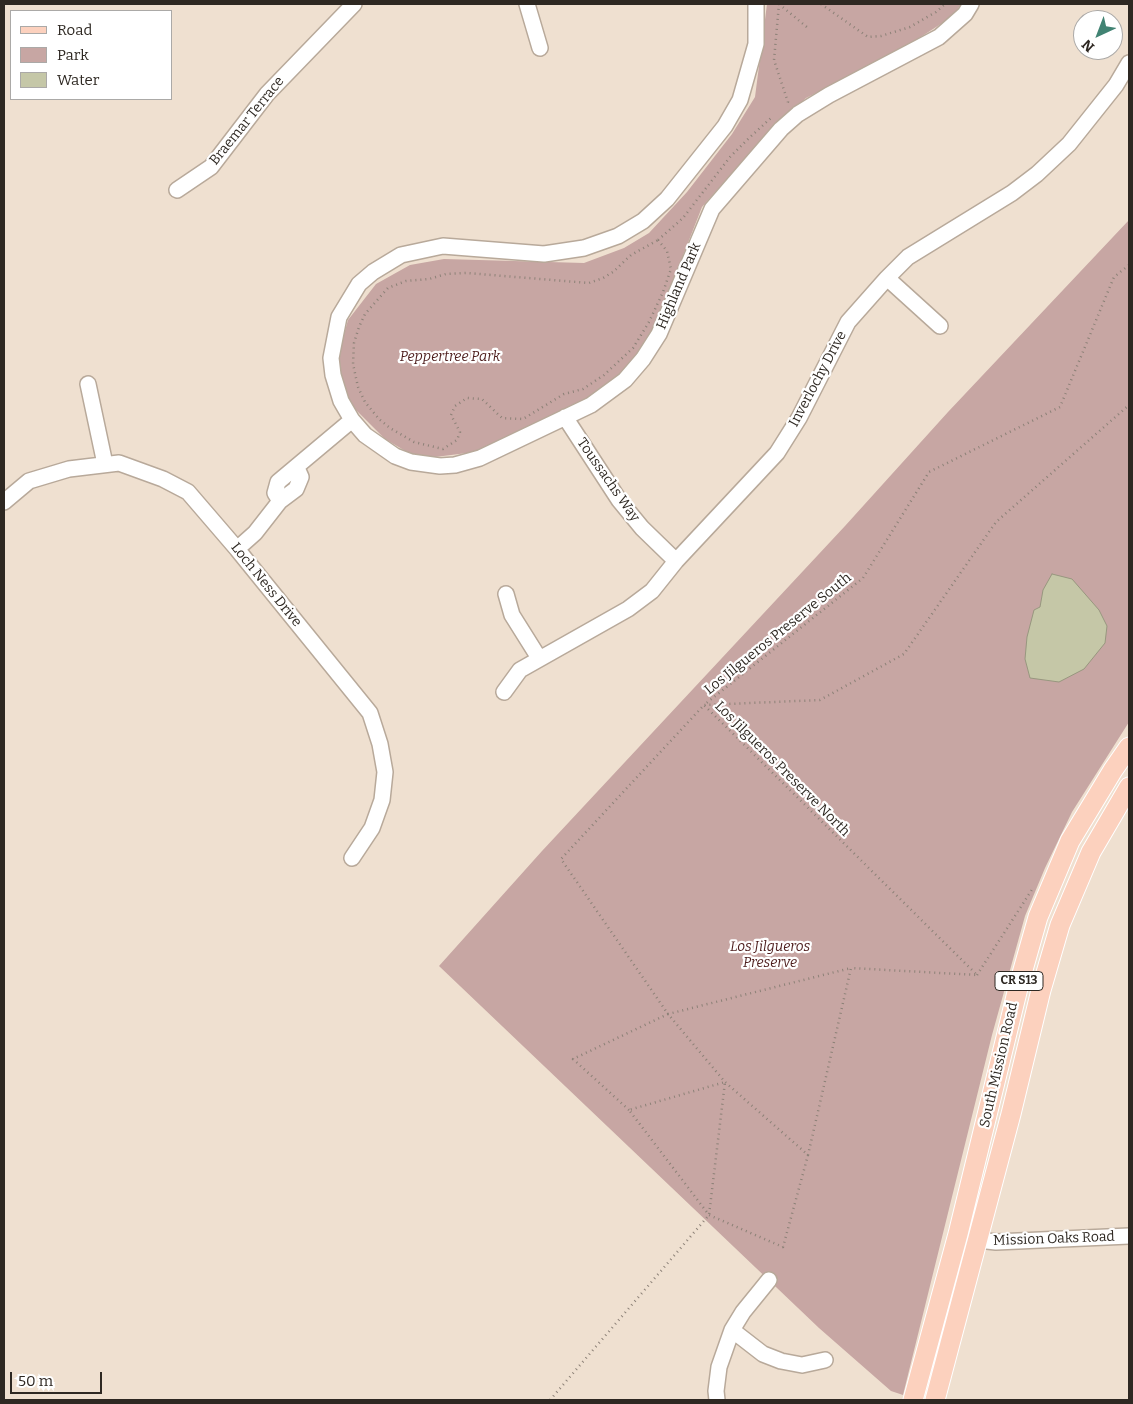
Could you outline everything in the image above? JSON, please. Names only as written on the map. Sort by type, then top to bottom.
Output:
[{"type":"main road","name":"South Mission Road","points":[[913,1400],[958,1234],[1019,984],[1038,917],[1070,841],[1129,746]]},
{"type":"main road","name":"South Mission Road","points":[[935,1400],[1011,1114],[1041,990],[1060,925],[1091,852],[1129,787]]},
{"type":"street","name":"Braemar Terrace","points":[[177,190],[211,167],[267,94],[354,4]]},
{"type":"street","points":[[527,4],[540,48]]},
{"type":"street","name":"Highland Park","points":[[756,4],[756,44],[740,100],[725,126],[667,199],[643,221],[618,236],[584,248],[544,254],[443,246],[401,255],[373,272],[359,284],[339,317],[332,358],[333,375],[341,401],[352,420],[365,435],[395,456],[411,462],[440,466],[455,465],[480,458],[591,405],[625,380],[643,359],[659,334],[712,209],[781,129],[798,114],[828,95],[939,38],[965,14],[971,4]]},
{"type":"street","name":"Inverlochy Drive","points":[[504,692],[520,670],[628,609],[652,591],[676,561],[777,454],[799,418],[848,322],[887,278],[908,257],[1012,193],[1037,174],[1069,144],[1116,85],[1129,63]]},
{"type":"street","points":[[887,278],[940,326]]},
{"type":"street","points":[[88,384],[105,464]]},
{"type":"street","name":"Toussachs Way","points":[[566,417],[619,500],[642,528],[676,561]]},
{"type":"street","points":[[237,549],[255,533],[280,501],[275,493],[278,482],[352,420]]},
{"type":"street","name":"Loch Ness Drive","points":[[4,502],[29,481],[69,469],[119,463],[163,479],[188,492],[237,549],[370,713],[380,744],[385,772],[382,800],[372,828],[352,858]]},
{"type":"street","points":[[506,594],[512,615],[539,658]]},
{"type":"street","name":"Mission Oaks Road","points":[[978,1240],[996,1242],[1129,1236]]},
{"type":"street","points":[[717,1400],[716,1391],[719,1367],[732,1330],[743,1312],[769,1280]]},
{"type":"street","points":[[732,1330],[763,1354],[781,1361],[802,1364],[825,1360]]},
{"type":"path","points":[[779,4],[808,28]]},
{"type":"path","points":[[779,4],[774,60],[788,102],[784,108]]},
{"type":"path","points":[[821,4],[868,37],[881,36],[910,28],[936,12],[945,4]]},
{"type":"path","points":[[658,240],[667,251],[671,269],[663,292],[648,322],[633,348],[604,376],[583,388],[564,394],[523,419],[502,418],[482,400],[467,398],[455,406],[451,415],[460,432],[457,440],[443,449],[414,442],[379,419],[365,402],[358,387],[353,364],[354,343],[365,314],[388,288],[406,281],[430,279],[446,274],[460,273],[589,283],[604,278],[631,255],[658,240],[683,218],[730,157],[776,114]]},
{"type":"path","name":"Los Jilgueros Preserve South","points":[[704,705],[863,578],[929,472],[1060,407],[1114,277],[1129,265]]},
{"type":"path","name":"Los Jilgueros Preserve South","points":[[704,705],[820,700],[904,654],[996,522],[1129,405]]},
{"type":"path","name":"Los Jilgueros Preserve North","points":[[628,1110],[573,1059],[668,1014],[851,968],[977,975],[704,705],[561,859],[668,1014],[725,1082],[808,1155]]},
{"type":"path","points":[[550,1400],[709,1215],[725,1082],[628,1110],[709,1215],[783,1246],[808,1155],[851,968]]},
{"type":"green space","name":"Peppertree Park","points":[[767,4],[961,4],[953,16],[893,55],[806,98],[757,145],[702,207],[667,305],[640,351],[613,383],[574,407],[483,451],[419,459],[385,439],[350,404],[337,359],[348,320],[376,284],[410,265],[444,259],[584,263],[624,248],[649,233],[687,192],[732,134],[755,97]]},
{"type":"green space","name":"Los Jilgueros Preserve","points":[[1129,220],[1129,722],[1072,812],[1045,868],[1025,916],[992,1035],[903,1395],[891,1391],[819,1328],[439,966],[542,851],[845,526],[948,412]]},
{"type":"water","points":[[1052,574],[1072,579],[1099,610],[1107,626],[1105,643],[1084,669],[1059,682],[1030,678],[1025,659],[1027,637],[1034,610],[1040,607],[1043,590]]}]
